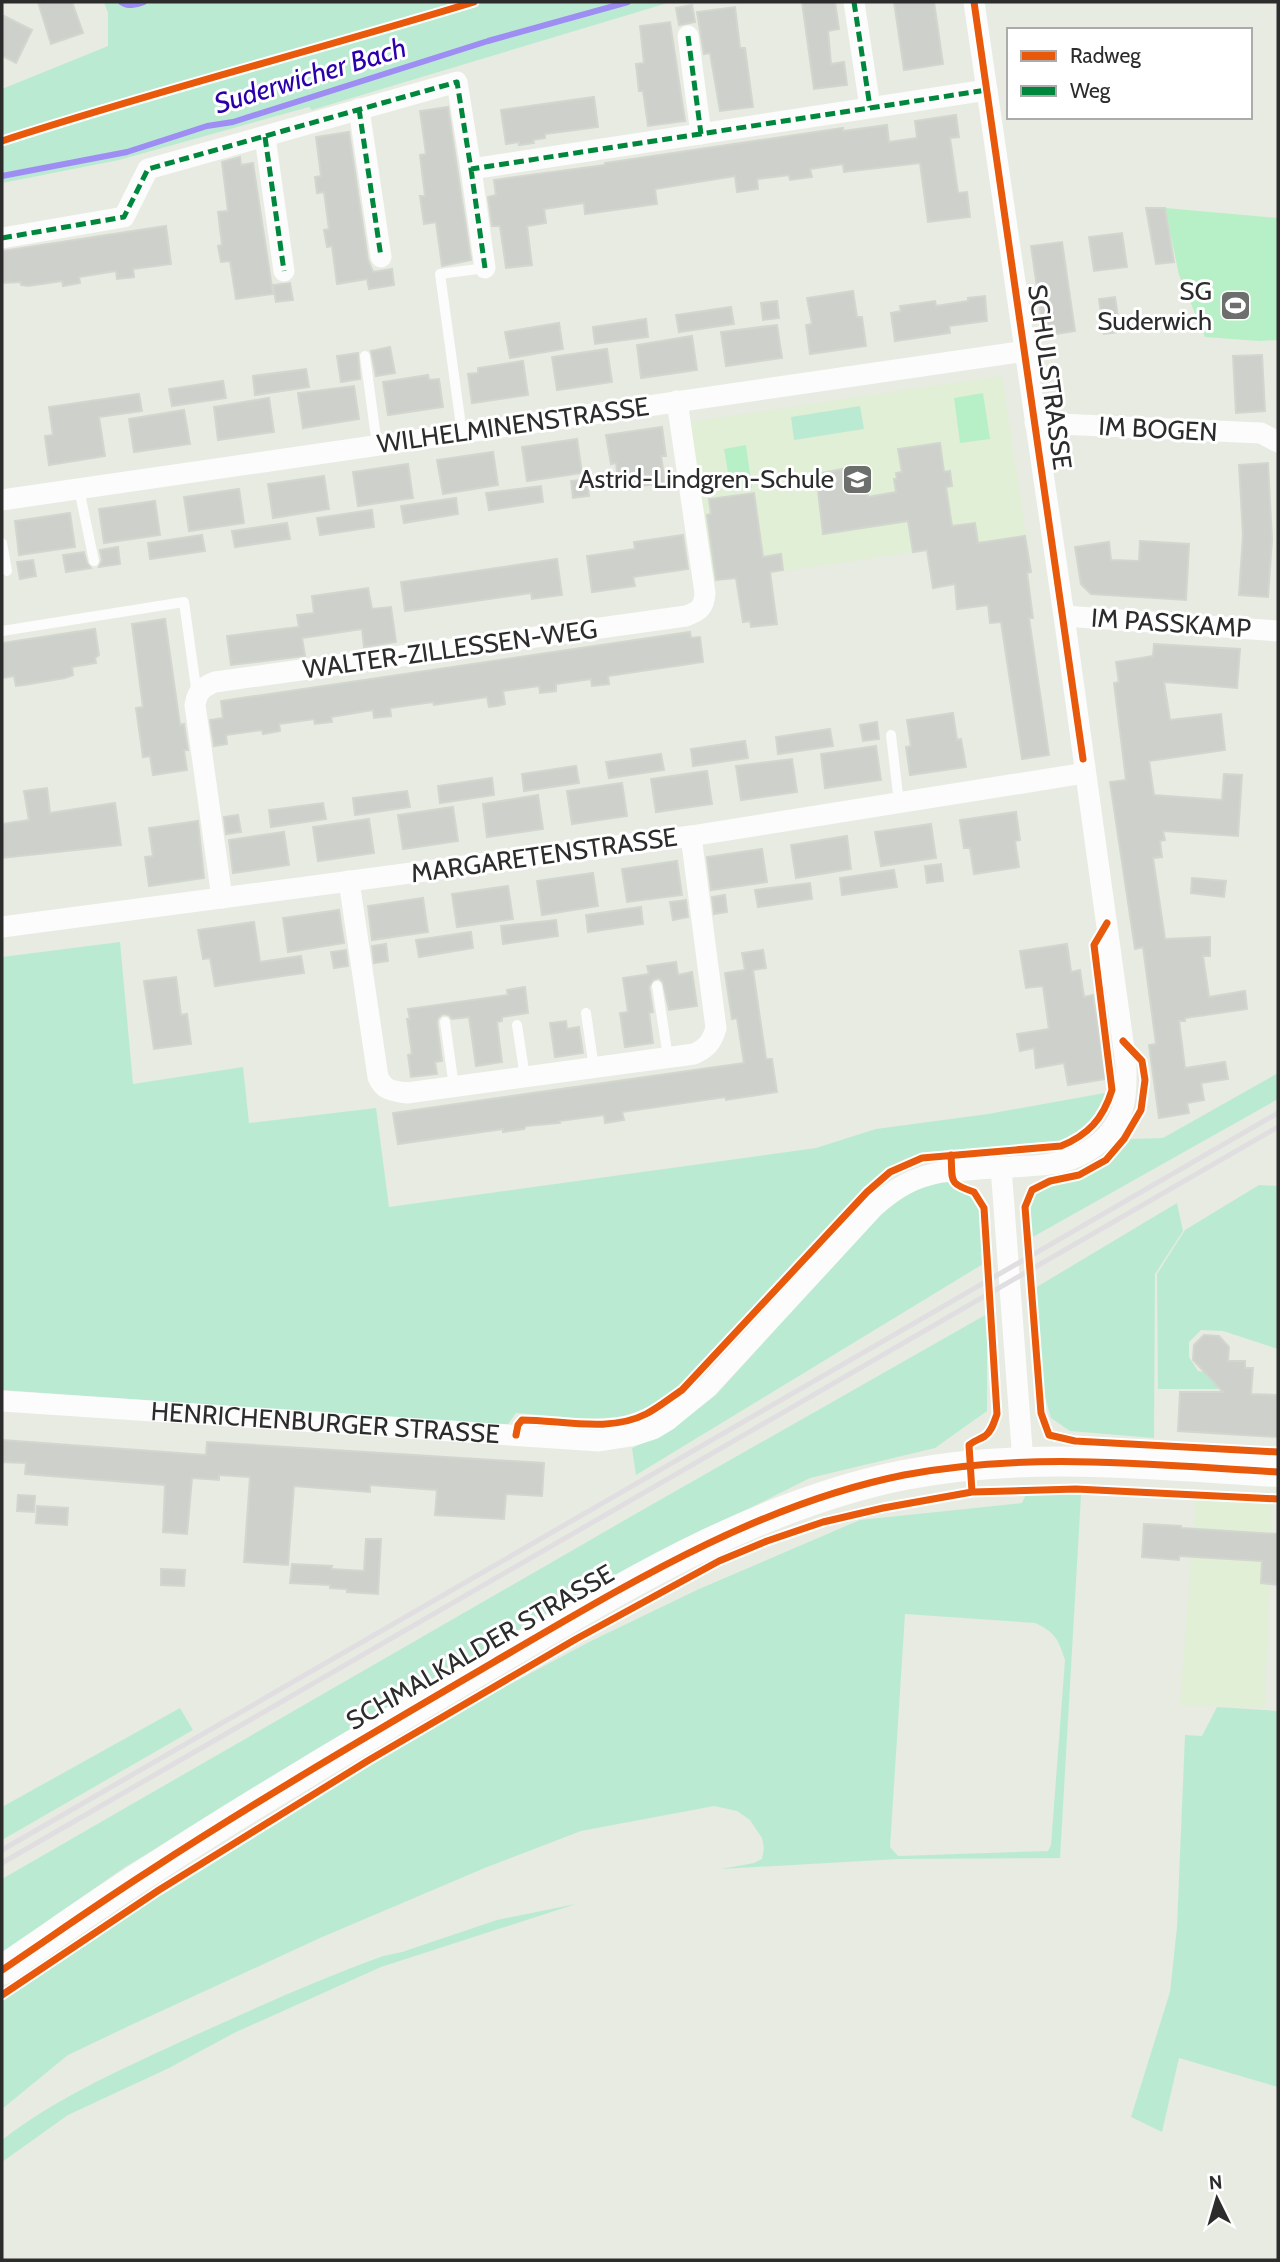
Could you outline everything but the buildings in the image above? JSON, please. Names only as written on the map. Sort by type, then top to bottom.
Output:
[{"type":"main road","points":[[1023,1462],[1278,1472]]},
{"type":"main road","name":"SCHMALKALDER STRASSE","points":[[2,1970],[150,1870],[357,1742],[554,1627],[687,1555],[778,1512],[868,1483],[969,1466],[1023,1462]]},
{"type":"street","points":[[854,2],[870,107]]},
{"type":"street","name":"SCHULSTRASSE","points":[[974,2],[1064,616],[1127,1086],[1123,1108],[1115,1124],[1103,1140],[1089,1151],[1052,1164],[1001,1167]]},
{"type":"street","points":[[688,37],[701,134]]},
{"type":"street","points":[[2,238],[124,217],[148,169],[457,82],[485,268]]},
{"type":"street","points":[[471,169],[986,90]]},
{"type":"street","points":[[359,109],[382,257]]},
{"type":"street","points":[[265,137],[284,271]]},
{"type":"street","name":"WILHELMINENSTRASSE","points":[[2,500],[1025,351]]},
{"type":"street","name":"WALTER-ZILLESSEN-WEG","points":[[197,695],[205,686],[215,682],[686,616],[699,611],[704,604],[705,593],[677,401]]},
{"type":"street","name":"IM BOGEN","points":[[1035,423],[1261,433],[1278,442]]},
{"type":"street","name":"IM PASSKAMP","points":[[1064,616],[1278,631]]},
{"type":"street","points":[[197,695],[195,705],[222,898]]},
{"type":"street","name":"MARGARETENSTRASSE","points":[[2,927],[691,836],[1085,773]]},
{"type":"street","points":[[349,881],[378,1077],[382,1085],[391,1091],[407,1093],[453,1087],[694,1054],[706,1048],[713,1040],[716,1028],[691,836]]},
{"type":"street","points":[[1001,1167],[1023,1462]]},
{"type":"street","name":"HENRICHENBURGER STRASSE","points":[[2,1401],[599,1441],[631,1436],[653,1429],[668,1420],[707,1388],[891,1191],[933,1173],[1001,1167]]},
{"type":"lane","points":[[462,433],[440,274],[485,268]]},
{"type":"lane","points":[[365,356],[377,445]]},
{"type":"lane","points":[[79,489],[94,561]]},
{"type":"lane","points":[[2,543],[7,571]]},
{"type":"lane","points":[[2,631],[184,602],[197,695]]},
{"type":"lane","points":[[891,735],[899,803]]},
{"type":"lane","points":[[657,986],[668,1057]]},
{"type":"lane","points":[[586,1013],[594,1068]]},
{"type":"lane","points":[[445,1022],[453,1087]]},
{"type":"lane","points":[[517,1025],[524,1077]]},
{"type":"shaded area","points":[[104,2],[671,2],[312,110],[309,107],[119,160],[2,183],[2,89],[108,46],[108,13]]},
{"type":"shaded area","name":"Astrid-Lindgren-Schule","points":[[1002,376],[1026,535],[712,582],[689,422]]},
{"type":"shaded area","points":[[860,406],[864,429],[794,440],[791,417]]},
{"type":"shaded area","points":[[120,942],[133,1084],[243,1067],[249,1123],[376,1108],[389,1207],[816,1148],[876,1129],[988,1114],[1110,1092],[1090,1124],[1082,1132],[1067,1139],[1026,1147],[932,1152],[914,1156],[888,1170],[864,1188],[690,1376],[657,1404],[623,1417],[587,1419],[516,1413],[507,1426],[2,1390],[2,957]]},
{"type":"shaded area","points":[[1278,1073],[1278,1099],[1031,1238],[1031,1200],[1043,1190],[1104,1166],[1130,1139],[1163,1138]]},
{"type":"shaded area","points":[[950,1180],[972,1196],[978,1204],[982,1220],[983,1264],[636,1475],[632,1448],[666,1433],[716,1395],[882,1212],[914,1190]]},
{"type":"shaded area","points":[[1259,1185],[1278,1186],[1278,1349],[1223,1331],[1201,1330],[1189,1342],[1189,1357],[1198,1371],[1220,1375],[1218,1389],[1158,1389],[1157,1274],[1185,1230]]},
{"type":"shaded area","points":[[1177,1203],[1183,1231],[1155,1274],[1154,1438],[1070,1431],[1051,1418],[1043,1390],[1035,1288]]},
{"type":"shaded area","points":[[987,1314],[987,1411],[935,1448],[810,1478],[634,1566],[125,1867],[2,1953],[2,1879]]},
{"type":"shaded area","points":[[1026,1494],[1081,1495],[1060,1858],[898,1859],[721,1869],[754,1863],[762,1859],[764,1848],[762,1838],[750,1820],[737,1811],[714,1806],[581,1831],[487,1867],[320,1938],[68,2055],[2,2109],[2,1999],[127,1916],[445,1719],[591,1641],[699,1589],[860,1520],[1022,1503]],"holes":[[[905,1614],[1035,1623],[1055,1637],[1065,1660],[1051,1845],[1048,1851],[898,1856],[890,1847]]]},
{"type":"shaded area","points":[[1196,1498],[1272,1502],[1265,1708],[1180,1705]]},
{"type":"shaded area","points":[[1217,1707],[1278,1711],[1278,2087],[1179,2058],[1162,2132],[1131,2117],[1170,1992],[1177,1927],[1185,1735],[1202,1736]]},
{"type":"shaded area","points":[[180,1708],[193,1730],[2,1840],[2,1807]]},
{"type":"shaded area","points":[[576,1904],[381,1967],[236,2032],[169,2068],[68,2115],[2,2162],[2,2140],[23,2125],[88,2086],[180,2042],[306,1986],[383,1956],[497,1920]]},
{"type":"green space","name":"SG Suderwich","points":[[1165,208],[1278,218],[1278,340],[1205,337],[1179,275]]},
{"type":"green space","points":[[983,393],[990,439],[960,443],[954,398]]},
{"type":"green space","points":[[746,445],[752,488],[731,491],[724,449]]},
{"type":"waterway","name":"Suderwicher Bach","points":[[121,2],[126,5],[144,2]]},
{"type":"waterway","name":"Suderwicher Bach","points":[[2,176],[127,152],[207,126],[233,122],[488,41],[628,2]]},
{"type":"railway","points":[[2,1850],[1278,1113]]},
{"type":"railway","points":[[2,1863],[1278,1127]]},
{"type":"marked path","points":[[854,2],[870,107]]},
{"type":"marked path","points":[[688,36],[701,134]]},
{"type":"marked path","points":[[2,238],[124,217],[148,169],[457,82],[471,169],[987,90]]},
{"type":"marked path","points":[[359,109],[381,257]]},
{"type":"marked path","points":[[265,137],[284,271]]},
{"type":"marked path","points":[[471,169],[485,268]]},
{"type":"cycle path","points":[[2,141],[474,2]]},
{"type":"cycle path","points":[[974,2],[1083,759]]},
{"type":"cycle path","points":[[516,1435],[522,1420],[616,1423],[632,1420],[664,1403],[682,1390],[867,1192],[890,1172],[922,1158],[1061,1146],[1087,1131],[1099,1118],[1112,1090],[1094,945],[1107,923]]},
{"type":"cycle path","points":[[1123,1041],[1142,1061],[1145,1080],[1141,1110],[1124,1139],[1106,1160],[1079,1175],[1050,1181],[1032,1190],[1025,1207],[1041,1413],[1049,1435],[1075,1441],[1278,1452]]},
{"type":"cycle path","points":[[951,1155],[953,1180],[959,1186],[974,1192],[984,1208],[997,1414],[987,1434],[969,1445],[972,1492]]},
{"type":"cycle path","points":[[2,1970],[130,1883],[234,1817],[494,1662],[641,1578],[795,1506],[904,1475],[997,1463],[1091,1462],[1278,1472]]},
{"type":"cycle path","points":[[2,1995],[159,1890],[369,1760],[576,1639],[719,1561],[767,1541],[823,1522],[972,1492],[1076,1489],[1278,1499]]},
{"type":"place","name":"SG Suderwich","points":[[1235,306]]},
{"type":"place","name":"Astrid-Lindgren-Schule","points":[[857,479]]}]
